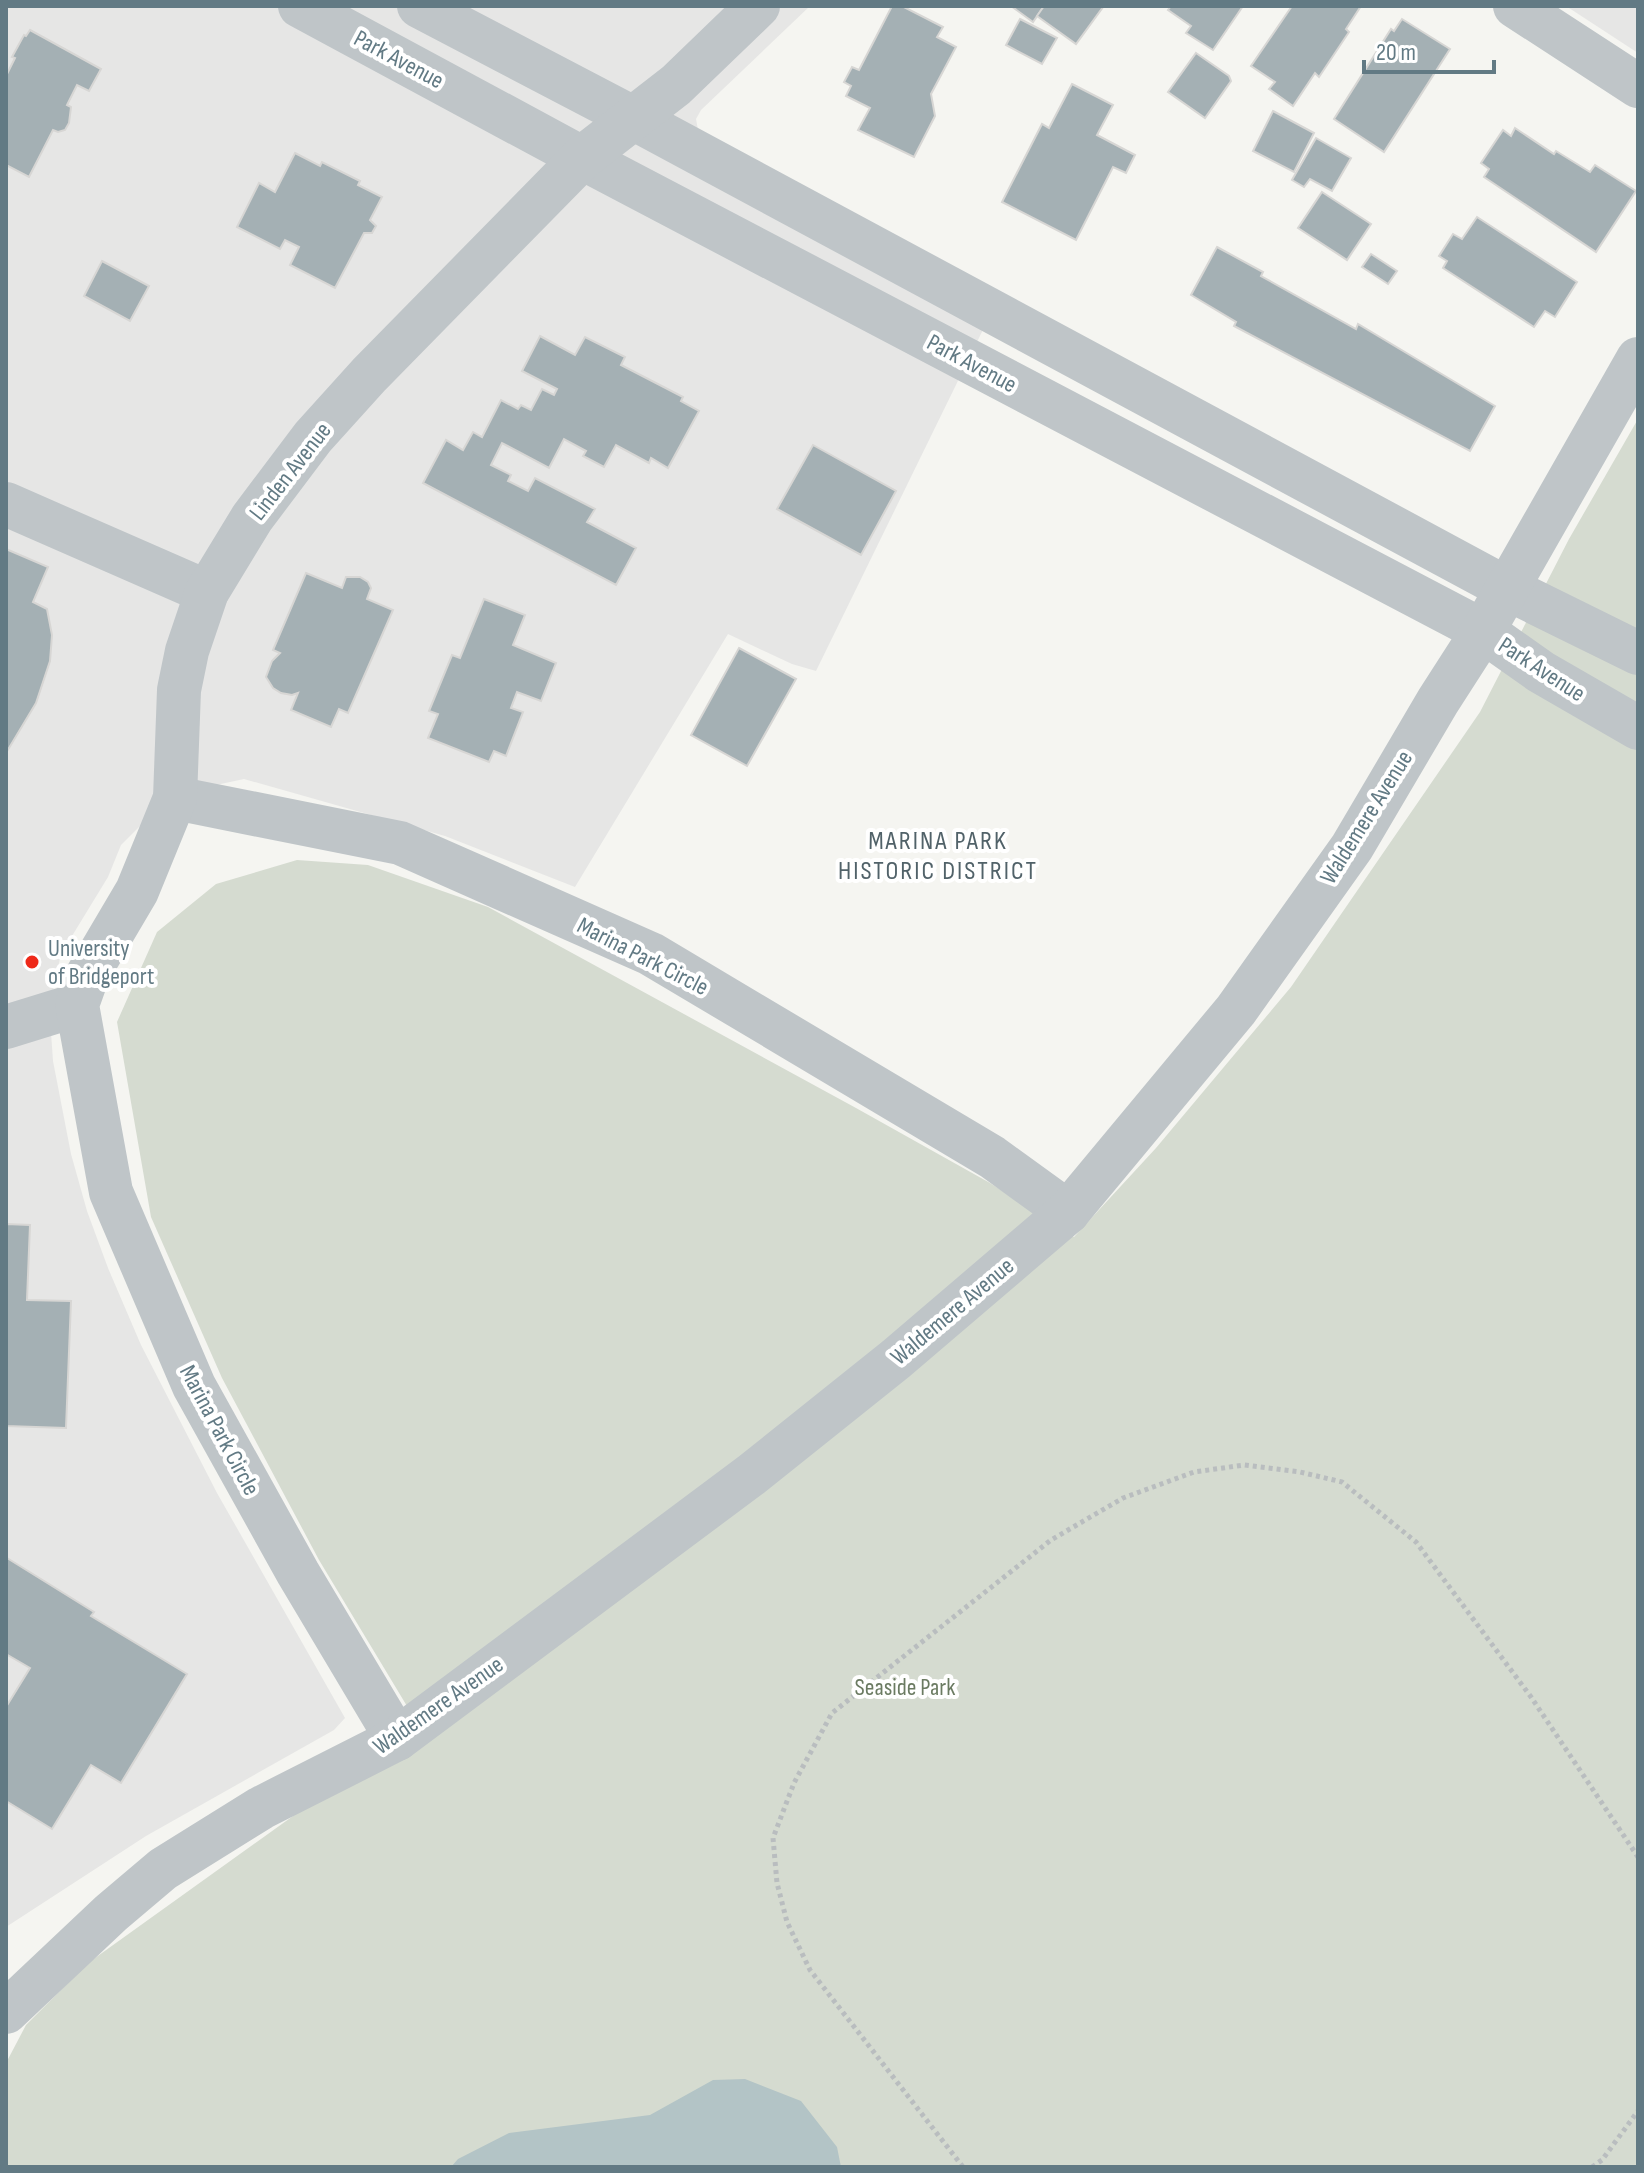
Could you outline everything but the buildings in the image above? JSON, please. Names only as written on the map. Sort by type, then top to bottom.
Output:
[{"type":"street","name":"Park Avenue","points":[[300,6],[582,158],[1483,631],[1541,672],[1638,728]]},
{"type":"street","points":[[419,6],[1506,588],[1638,653]]},
{"type":"street","name":"Linden Avenue","points":[[77,1005],[88,974],[137,891],[175,798],[179,690],[187,651],[207,592],[252,518],[313,437],[369,375],[582,158],[676,85],[758,6]]},
{"type":"street","points":[[1515,6],[1638,86]]},
{"type":"street","name":"Waldemere Avenue","points":[[6,2012],[111,1913],[163,1869],[261,1808],[397,1739],[751,1475],[896,1359],[1068,1212],[1236,1010],[1352,847],[1483,631],[1638,359]]},
{"type":"street","points":[[6,504],[207,592]]},
{"type":"street","name":"Marina Park Circle","points":[[175,798],[400,843],[651,954],[992,1157],[1068,1212]]},
{"type":"street","points":[[6,1027],[77,1005]]},
{"type":"street","name":"Marina Park Circle","points":[[77,1005],[111,1192],[194,1386],[298,1573],[397,1739]]},
{"type":"path","points":[[963,2167],[810,1970],[787,1922],[777,1883],[773,1838],[794,1783],[832,1713],[1051,1540],[1123,1498],[1194,1472],[1244,1465],[1300,1472],[1342,1482],[1416,1542],[1531,1697],[1638,1857]]},
{"type":"path","points":[[1592,2167],[1602,2160],[1638,2111]]},
{"type":"shaded area","name":"University of Bridgeport","points":[[6,6],[810,6],[701,110],[696,119],[698,130],[999,297],[816,671],[792,664],[728,634],[575,887],[445,836],[244,779],[216,785],[145,821],[121,845],[108,877],[61,954],[52,995],[53,1061],[71,1154],[87,1211],[141,1345],[217,1493],[345,1718],[334,1730],[146,1836],[6,1927]]},
{"type":"shaded area","points":[[1566,6],[1638,6],[1638,53]]},
{"type":"shaded area","points":[[745,2079],[801,2101],[837,2147],[841,2167],[451,2167],[458,2159],[509,2133],[650,2115],[713,2080]]},
{"type":"green space","name":"Seaside Park","points":[[1638,419],[1638,2167],[6,2167],[6,2063],[26,2025],[88,1963],[307,1806],[428,1741],[319,1560],[222,1378],[151,1217],[117,1022],[157,932],[216,884],[297,860],[368,865],[488,907],[990,1183],[1074,1237],[1156,1148],[1291,987],[1480,712],[1569,539]]},
{"type":"place","name":"University of Bridgeport","points":[[32,962]]},
{"type":"district","name":"MARINA PARK HISTORIC DISTRICT","points":[[938,855]]}]
